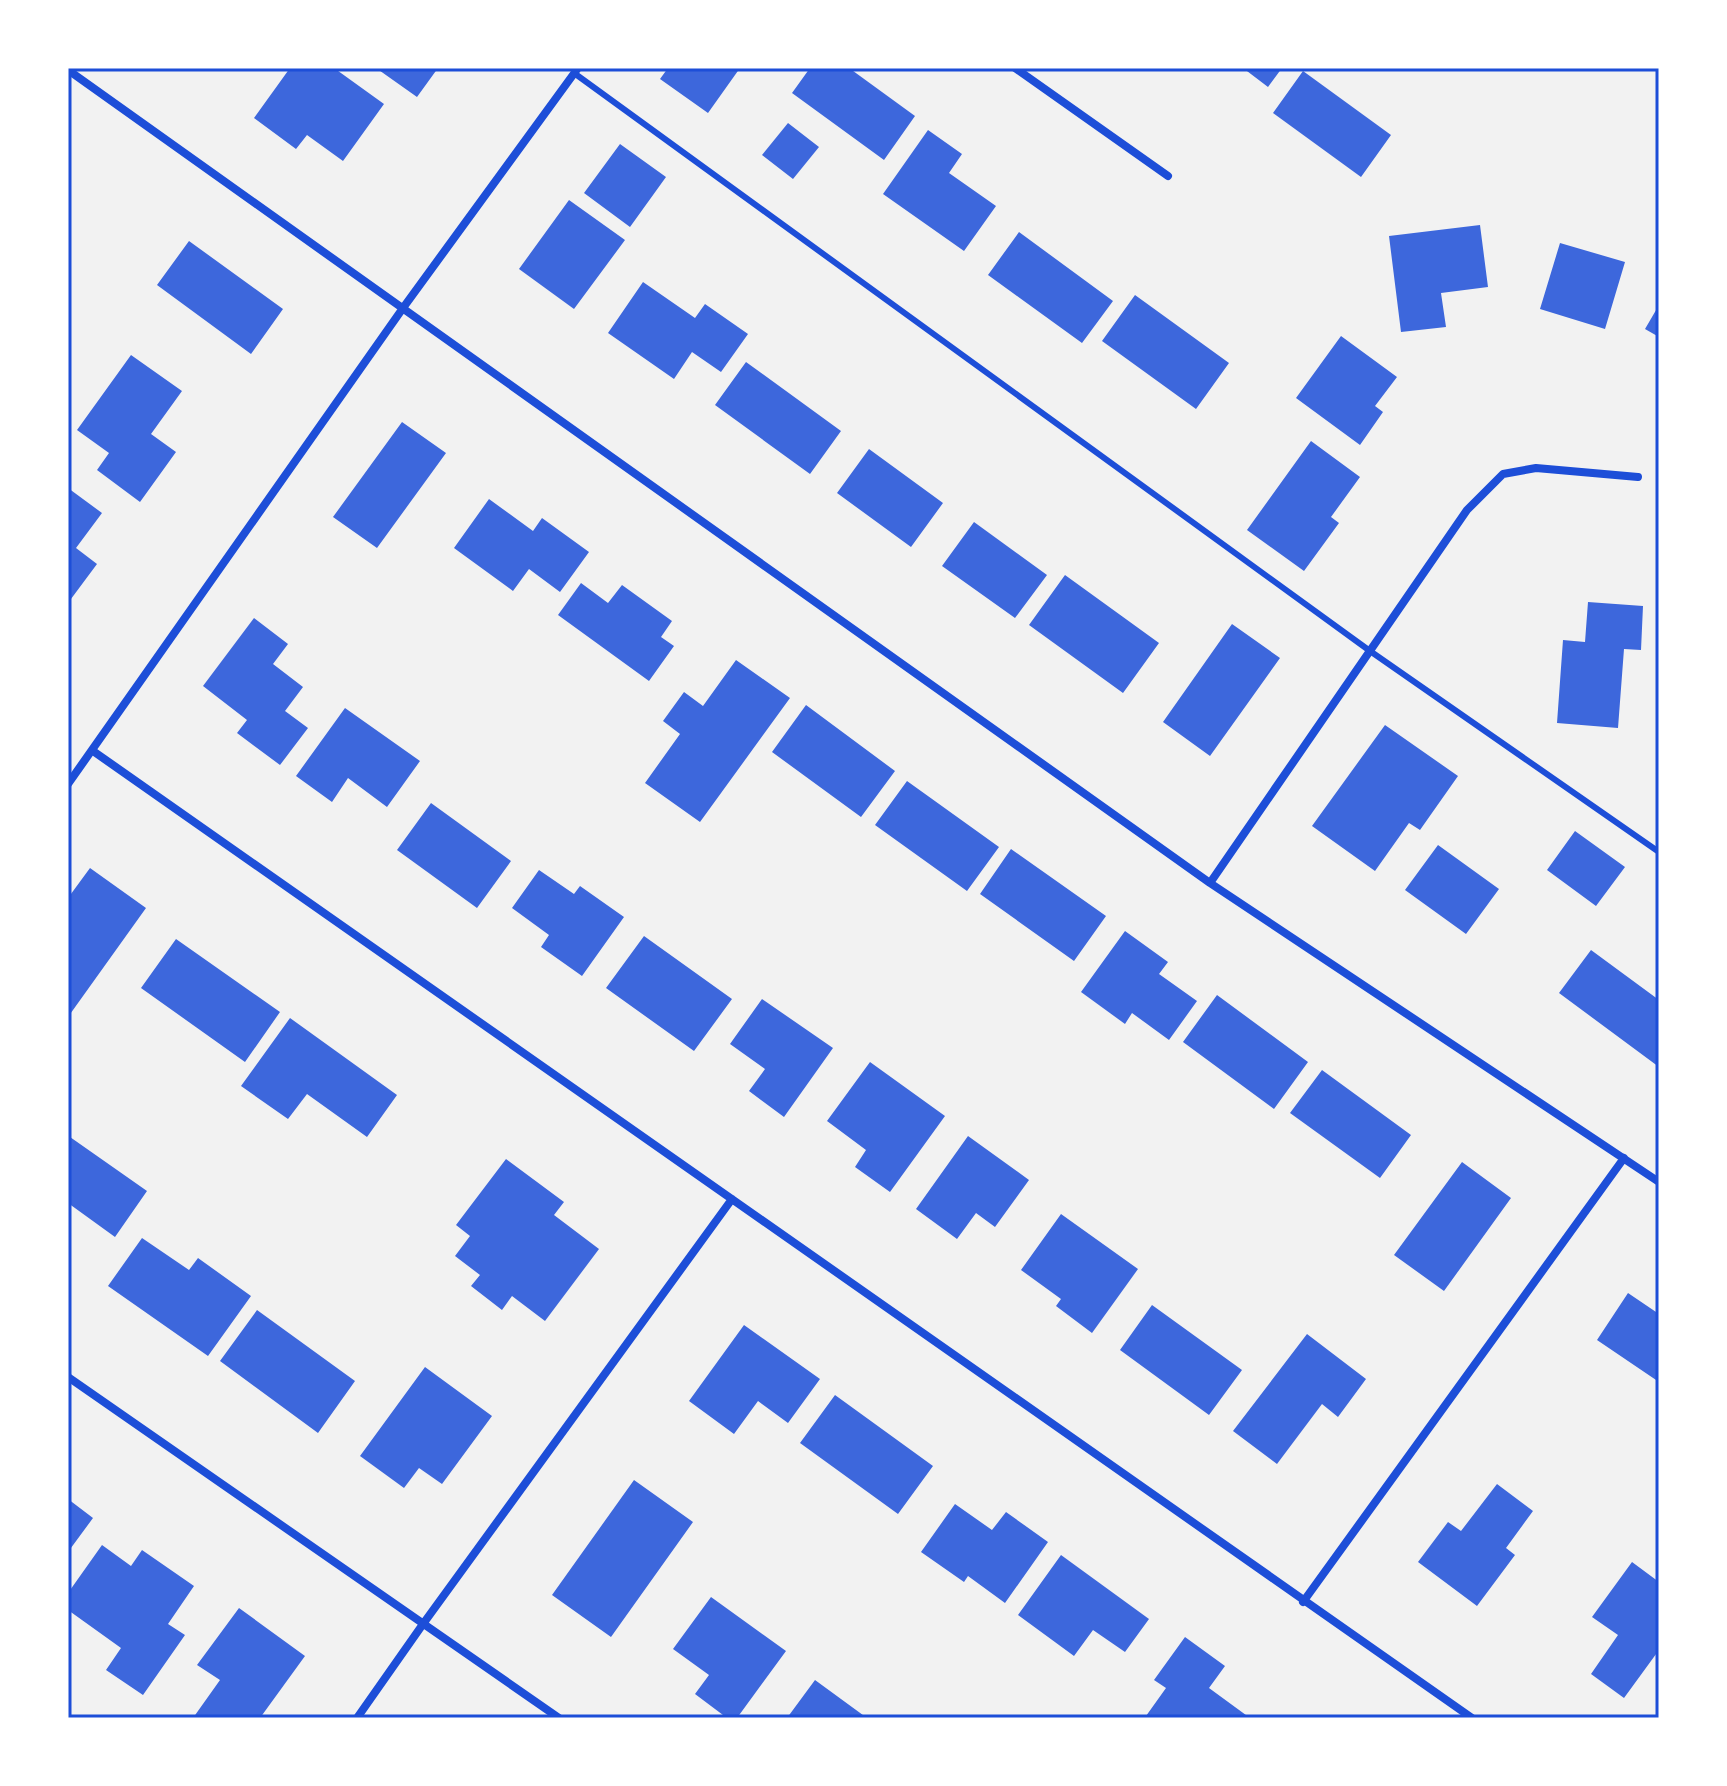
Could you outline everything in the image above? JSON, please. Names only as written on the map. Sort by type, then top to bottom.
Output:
[{"type":"street","points":[[1015,68],[1168,176]]},
{"type":"street","points":[[68,70],[1210,883],[1659,1182]]},
{"type":"street","points":[[68,784],[403,308],[576,71]]},
{"type":"street","points":[[1210,883],[1467,510],[1503,474],[1536,468],[1638,477]]},
{"type":"street","points":[[93,751],[1472,1718]]},
{"type":"street","points":[[1303,1602],[1624,1158]]},
{"type":"street","points":[[357,1718],[732,1199]]},
{"type":"street","points":[[68,1377],[559,1718]]},
{"type":"lane","points":[[576,71],[1370,651],[1659,852]]},
{"type":"building","points":[[290,68],[334,68],[384,104],[343,161],[307,135],[296,149],[254,118]]},
{"type":"building","points":[[376,68],[438,68],[417,97]]},
{"type":"building","points":[[668,68],[740,68],[708,113],[660,79]]},
{"type":"building","points":[[810,68],[849,68],[915,116],[884,160],[792,93]]},
{"type":"building","points":[[1243,68],[1282,68],[1268,87]]},
{"type":"building","points":[[1303,71],[1391,135],[1361,177],[1273,113]]},
{"type":"building","points":[[788,123],[819,147],[793,179],[762,155]]},
{"type":"building","points":[[928,130],[962,154],[949,173],[996,206],[964,251],[883,194]]},
{"type":"building","points":[[620,144],[666,177],[630,227],[584,193]]},
{"type":"building","points":[[569,200],[625,240],[574,309],[519,269]]},
{"type":"building","points":[[1480,225],[1488,287],[1441,293],[1446,327],[1401,332],[1389,236]]},
{"type":"building","points":[[1019,232],[1113,301],[1082,343],[988,275]]},
{"type":"building","points":[[189,241],[283,309],[251,354],[157,285]]},
{"type":"building","points":[[1560,243],[1625,262],[1605,329],[1540,309]]},
{"type":"building","points":[[643,282],[695,318],[705,304],[748,334],[721,372],[692,352],[674,379],[608,333]]},
{"type":"building","points":[[1135,295],[1229,363],[1196,409],[1102,341]]},
{"type":"building","points":[[1659,305],[1659,337],[1645,329]]},
{"type":"building","points":[[1341,336],[1397,377],[1375,406],[1383,412],[1360,445],[1296,398]]},
{"type":"building","points":[[131,355],[182,391],[151,434],[176,452],[140,502],[97,470],[109,453],[77,430]]},
{"type":"building","points":[[746,362],[841,431],[810,474],[715,405]]},
{"type":"building","points":[[402,422],[446,453],[377,548],[333,517]]},
{"type":"building","points":[[1311,441],[1360,477],[1331,517],[1339,523],[1304,571],[1247,530]]},
{"type":"building","points":[[869,449],[943,503],[911,547],[837,493]]},
{"type":"building","points":[[68,488],[102,513],[76,548],[97,564],[68,603]]},
{"type":"building","points":[[489,499],[533,531],[542,518],[589,552],[560,592],[529,569],[513,591],[454,548]]},
{"type":"building","points":[[974,522],[1047,575],[1015,618],[942,566]]},
{"type":"building","points":[[1065,575],[1159,643],[1123,693],[1029,625]]},
{"type":"building","points":[[581,583],[608,603],[622,585],[672,621],[661,637],[674,646],[649,681],[558,615]]},
{"type":"building","points":[[1588,602],[1643,606],[1641,650],[1624,649],[1618,728],[1557,723],[1563,640],[1585,642]]},
{"type":"building","points":[[254,618],[288,644],[273,664],[303,687],[285,711],[308,728],[280,765],[237,733],[247,720],[203,686]]},
{"type":"building","points":[[1232,624],[1280,658],[1210,756],[1163,722]]},
{"type":"building","points":[[736,660],[790,698],[700,822],[645,783],[680,734],[663,721],[684,692],[703,706]]},
{"type":"building","points":[[806,705],[895,771],[861,817],[772,752]]},
{"type":"building","points":[[345,708],[420,761],[387,807],[348,778],[332,802],[296,776]]},
{"type":"building","points":[[1385,725],[1458,776],[1420,830],[1409,823],[1375,871],[1312,826]]},
{"type":"building","points":[[907,781],[999,847],[967,891],[875,825]]},
{"type":"building","points":[[431,803],[511,861],[477,908],[397,850]]},
{"type":"building","points":[[1575,831],[1625,867],[1596,906],[1547,870]]},
{"type":"building","points":[[1438,845],[1499,889],[1466,934],[1405,890]]},
{"type":"building","points":[[1011,849],[1106,916],[1074,961],[980,894]]},
{"type":"building","points":[[90,868],[146,908],[68,1017],[68,898]]},
{"type":"building","points":[[539,870],[574,894],[580,886],[624,917],[582,976],[541,947],[549,935],[512,908]]},
{"type":"building","points":[[1125,931],[1168,962],[1159,974],[1197,1001],[1169,1040],[1132,1013],[1125,1024],[1081,992]]},
{"type":"building","points":[[644,936],[732,999],[694,1051],[606,988]]},
{"type":"building","points":[[176,939],[280,1012],[245,1062],[141,988]]},
{"type":"building","points":[[1591,950],[1659,1000],[1659,1067],[1559,993]]},
{"type":"building","points":[[1217,995],[1308,1062],[1274,1109],[1183,1042]]},
{"type":"building","points":[[762,999],[833,1048],[784,1117],[749,1091],[765,1069],[730,1044]]},
{"type":"building","points":[[290,1018],[397,1095],[367,1137],[307,1094],[288,1119],[241,1086]]},
{"type":"building","points":[[870,1062],[945,1116],[890,1192],[855,1167],[866,1150],[827,1121]]},
{"type":"building","points":[[1322,1070],[1411,1135],[1380,1178],[1290,1113]]},
{"type":"building","points":[[968,1136],[1029,1180],[995,1227],[976,1213],[957,1239],[916,1209]]},
{"type":"building","points":[[70,1137],[147,1191],[115,1237],[68,1203]]},
{"type":"building","points":[[506,1159],[564,1202],[554,1215],[599,1249],[545,1321],[512,1296],[502,1310],[471,1286],[480,1275],[455,1256],[470,1236],[456,1225]]},
{"type":"building","points":[[1462,1162],[1511,1198],[1444,1291],[1394,1255]]},
{"type":"building","points":[[1061,1214],[1138,1269],[1092,1333],[1056,1306],[1061,1299],[1021,1270]]},
{"type":"building","points":[[142,1238],[189,1270],[198,1258],[251,1296],[208,1356],[108,1286]]},
{"type":"building","points":[[1628,1293],[1659,1314],[1659,1382],[1597,1340]]},
{"type":"building","points":[[1152,1305],[1242,1370],[1209,1415],[1120,1350]]},
{"type":"building","points":[[257,1310],[355,1381],[318,1433],[220,1361]]},
{"type":"building","points":[[744,1325],[820,1379],[788,1423],[758,1401],[734,1434],[689,1401]]},
{"type":"building","points":[[1307,1334],[1366,1379],[1338,1417],[1322,1404],[1277,1464],[1233,1431]]},
{"type":"building","points":[[425,1367],[492,1416],[442,1484],[419,1468],[404,1488],[360,1456]]},
{"type":"building","points":[[835,1395],[933,1466],[898,1514],[800,1443]]},
{"type":"building","points":[[634,1480],[693,1522],[611,1637],[552,1595]]},
{"type":"building","points":[[1497,1484],[1533,1511],[1506,1548],[1515,1555],[1477,1606],[1418,1562],[1448,1522],[1461,1531]]},
{"type":"building","points":[[68,1499],[93,1518],[68,1552]]},
{"type":"building","points":[[955,1504],[992,1530],[1006,1512],[1048,1542],[1005,1603],[968,1576],[964,1582],[921,1552]]},
{"type":"building","points":[[102,1545],[131,1566],[142,1550],[194,1586],[168,1624],[185,1635],[143,1695],[106,1670],[121,1648],[68,1610],[68,1593]]},
{"type":"building","points":[[1061,1555],[1149,1619],[1125,1652],[1093,1630],[1074,1656],[1018,1615]]},
{"type":"building","points":[[1632,1562],[1659,1582],[1659,1650],[1624,1698],[1591,1674],[1618,1635],[1592,1617]]},
{"type":"building","points":[[711,1597],[786,1651],[737,1718],[727,1718],[695,1694],[709,1675],[673,1649]]},
{"type":"building","points":[[239,1608],[305,1656],[260,1718],[193,1718],[220,1680],[197,1665]]},
{"type":"building","points":[[1185,1637],[1225,1666],[1209,1688],[1250,1718],[1146,1716],[1166,1688],[1154,1680]]},
{"type":"building","points":[[815,1680],[867,1718],[787,1718]]}]
